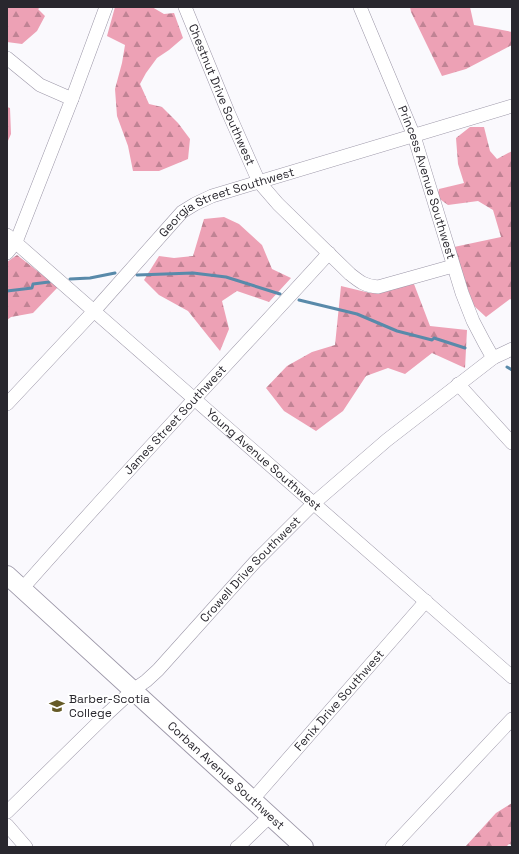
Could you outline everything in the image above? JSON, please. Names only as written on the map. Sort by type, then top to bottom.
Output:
[{"type":"street","points":[[7,252],[72,98],[106,7]]},
{"type":"street","name":"Chestnut Drive Southwest","points":[[185,7],[228,112],[259,182],[278,204],[350,274],[368,286],[378,287],[453,266]]},
{"type":"street","name":"Princess Avenue Southwest","points":[[360,7],[414,136],[462,293],[473,321],[493,358]]},
{"type":"street","points":[[7,58],[40,85],[72,98]]},
{"type":"street","name":"Georgia Street Southwest","points":[[7,404],[94,311],[182,212],[194,204],[212,196],[512,106]]},
{"type":"street","name":"Young Avenue Southwest","points":[[14,238],[94,311],[512,677]]},
{"type":"street","name":"James Street Southwest","points":[[22,588],[194,398],[329,253]]},
{"type":"street","name":"Crowell Drive Southwest","points":[[7,812],[108,713],[158,670],[256,562],[314,503],[387,440],[458,384],[493,358],[512,349]]},
{"type":"street","points":[[458,384],[512,443]]},
{"type":"street","name":"Corban Avenue Southwest","points":[[7,575],[304,847]]},
{"type":"street","name":"Fenix Drive Southwest","points":[[253,799],[426,601]]},
{"type":"street","points":[[392,847],[512,719]]},
{"type":"street","points":[[237,847],[270,816]]},
{"type":"street","points":[[7,825],[26,847]]},
{"type":"green space","points":[[7,7],[41,7],[38,9],[45,16],[37,31],[22,44],[7,42]]},
{"type":"green space","points":[[115,7],[152,7],[164,14],[174,13],[183,38],[157,58],[140,84],[149,104],[162,107],[178,123],[190,139],[188,159],[159,171],[133,171],[128,146],[117,116],[115,89],[125,45],[107,36]]},
{"type":"green space","points":[[410,7],[470,7],[474,25],[512,32],[512,45],[466,69],[442,76]]},
{"type":"green space","points":[[7,107],[10,108],[11,134],[7,143]]},
{"type":"green space","points":[[470,127],[484,127],[490,151],[497,159],[512,151],[512,300],[510,299],[486,317],[473,305],[454,247],[501,237],[493,210],[478,201],[448,205],[437,197],[439,189],[464,183],[458,164],[456,138]]},
{"type":"green space","points":[[224,217],[239,224],[262,245],[272,269],[291,278],[269,302],[237,291],[222,301],[229,329],[220,351],[188,311],[159,295],[144,280],[159,256],[174,258],[193,256],[204,219]]},
{"type":"green space","points":[[17,255],[58,287],[33,313],[11,317],[7,320],[7,262]]},
{"type":"green space","points":[[414,284],[430,326],[467,330],[465,368],[432,353],[405,374],[388,368],[366,376],[343,411],[316,431],[284,411],[266,388],[287,366],[312,352],[335,345],[341,286],[370,293]]},
{"type":"green space","points":[[512,803],[512,845],[509,844],[506,847],[465,847],[496,813]]},
{"type":"waterway","points":[[70,279],[90,278],[115,273]]},
{"type":"waterway","points":[[137,275],[193,273],[226,277],[280,294]]},
{"type":"waterway","points":[[7,291],[32,288],[33,284],[49,282]]},
{"type":"waterway","points":[[299,300],[357,314],[397,331],[432,340],[434,338],[465,348]]},
{"type":"waterway","points":[[507,367],[512,370]]},
{"type":"place","name":"Barber-Scotia College","points":[[57,706]]}]
